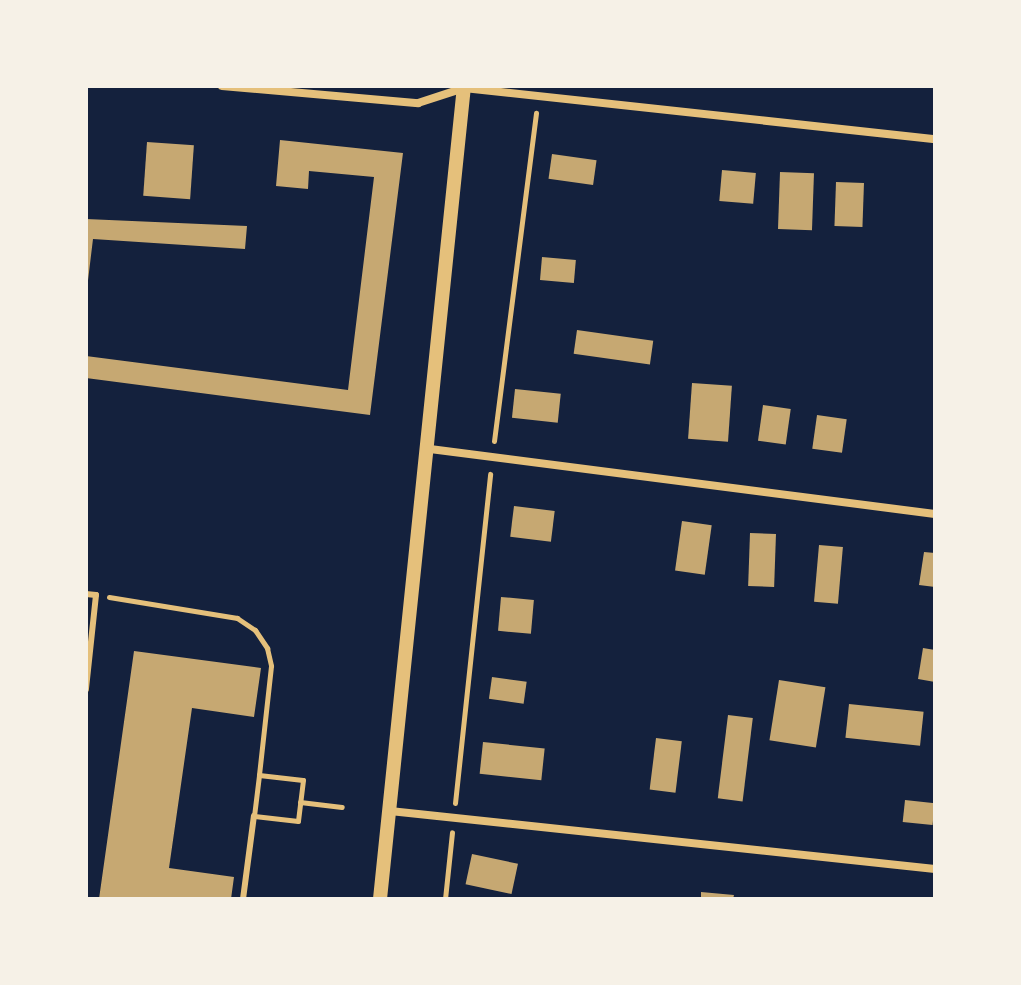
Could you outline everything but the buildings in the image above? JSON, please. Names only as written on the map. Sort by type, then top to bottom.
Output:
[{"type":"street","points":[[222,86],[418,103],[464,87],[935,139]]},
{"type":"street","points":[[380,899],[430,449],[464,87]]},
{"type":"street","points":[[430,449],[935,514]]},
{"type":"street","points":[[390,811],[935,869]]},
{"type":"lane","points":[[86,594],[96,595],[86,689]]},
{"type":"lane","points":[[243,899],[254,816]]},
{"type":"path","points":[[445,899],[491,458],[539,96]]},
{"type":"path","points":[[96,595],[237,618],[255,630],[267,648],[271,666],[254,816],[298,821],[303,780],[259,775]]},
{"type":"path","points":[[300,802],[342,807]]}]
